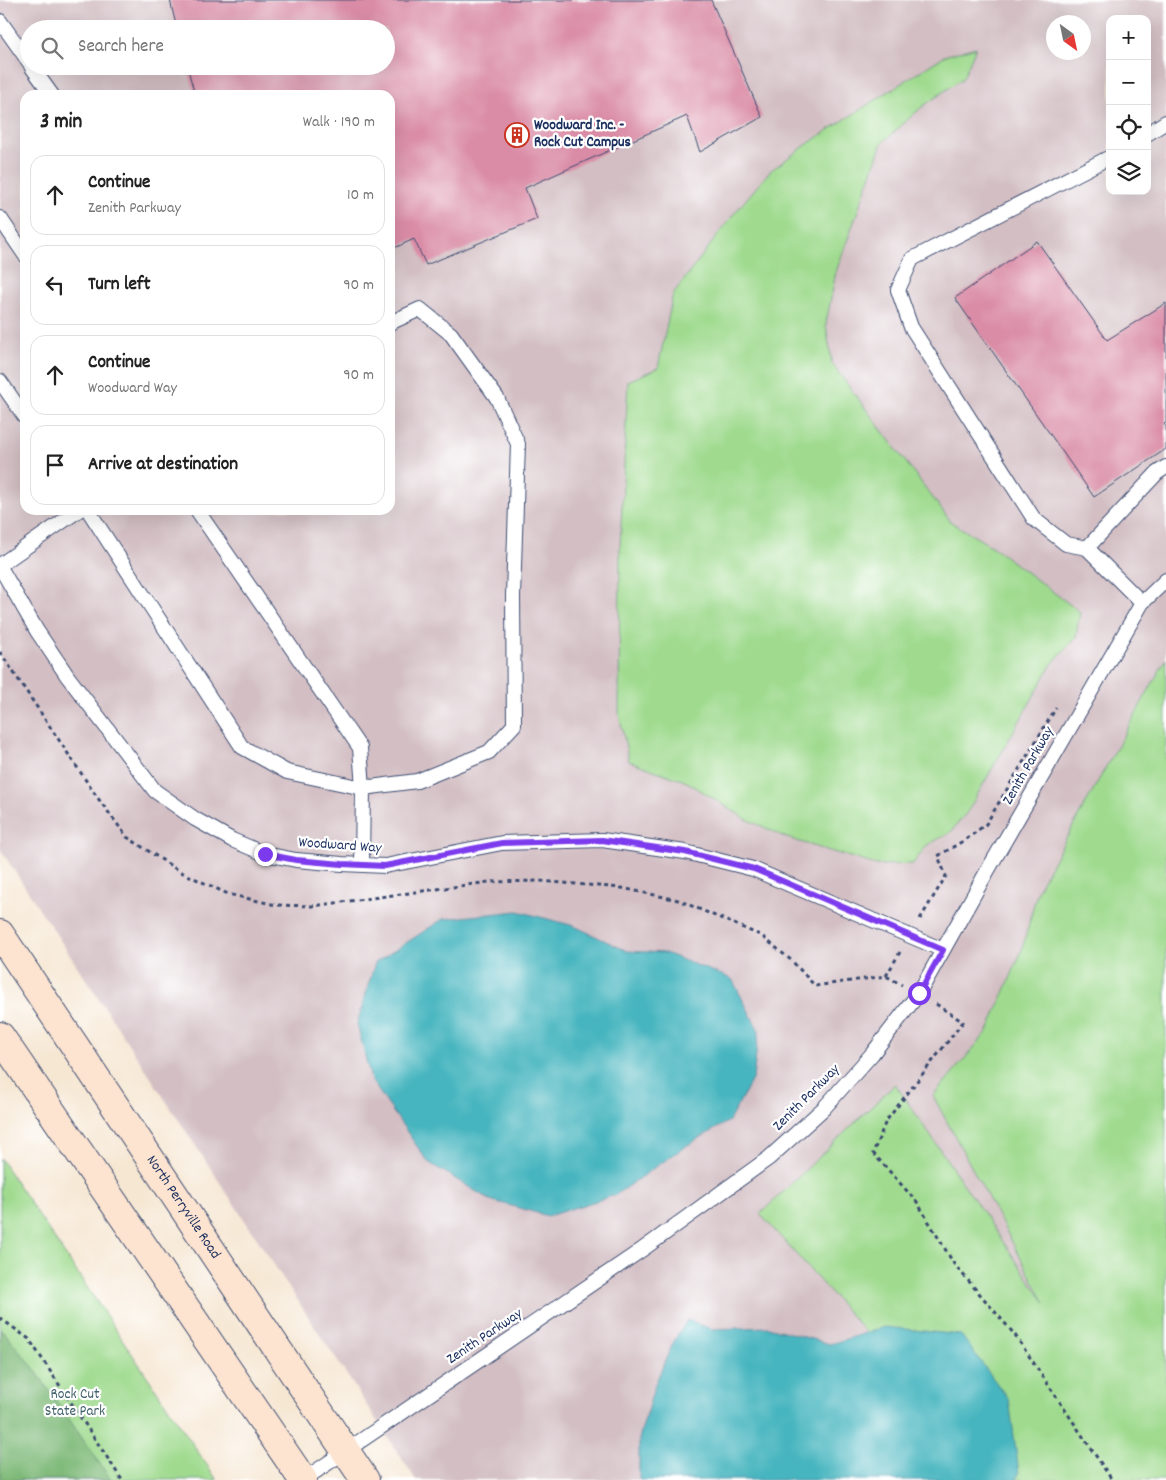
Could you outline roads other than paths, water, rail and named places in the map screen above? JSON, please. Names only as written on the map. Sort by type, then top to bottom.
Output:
[{"type":"main road","name":"North Perryville Road","points":[[0,934],[365,1480]]},
{"type":"main road","points":[[0,1036],[303,1480]]},
{"type":"lane","points":[[0,21],[20,49]]},
{"type":"lane","points":[[38,75],[49,90]]},
{"type":"lane","points":[[1151,131],[1166,122]]},
{"type":"lane","points":[[1106,160],[912,259],[898,290],[911,327],[1034,519],[1066,544],[1087,548],[1142,603]]},
{"type":"lane","points":[[0,218],[20,248]]},
{"type":"lane","points":[[91,515],[242,747],[287,772],[363,788],[417,781],[489,752],[514,725],[513,596],[518,444],[497,398],[450,334],[420,309],[395,321]]},
{"type":"lane","points":[[0,381],[20,410]]},
{"type":"lane","points":[[1087,548],[1157,473],[1166,467]]},
{"type":"lane","points":[[0,566],[72,515]]},
{"type":"lane","points":[[200,515],[360,748],[363,788],[362,865]]},
{"type":"lane","name":"Woodward Way","points":[[0,566],[38,631],[68,677],[155,791],[195,819],[232,840],[265,854],[296,860],[385,866],[502,843],[602,840],[685,852],[754,869],[943,950]]},
{"type":"lane","name":"Zenith Parkway","points":[[303,1480],[642,1249],[769,1158],[836,1094],[872,1054],[919,993],[984,875],[1142,603],[1166,580]]},
{"type":"water","points":[[518,911],[574,926],[627,951],[665,953],[732,979],[759,1031],[753,1078],[729,1121],[686,1146],[615,1195],[548,1216],[490,1200],[428,1162],[371,1080],[357,1024],[375,963],[443,919]]},
{"type":"water","points":[[687,1320],[712,1329],[768,1327],[830,1344],[885,1327],[961,1335],[1009,1400],[1019,1473],[1017,1480],[639,1480],[639,1439],[655,1384],[674,1341]]},
{"type":"place","name":"Woodward Inc. - Rock Cut Campus","points":[[517,135]]},
{"type":"park label","name":"Rock Cut State Park","points":[[75,1404]]}]
